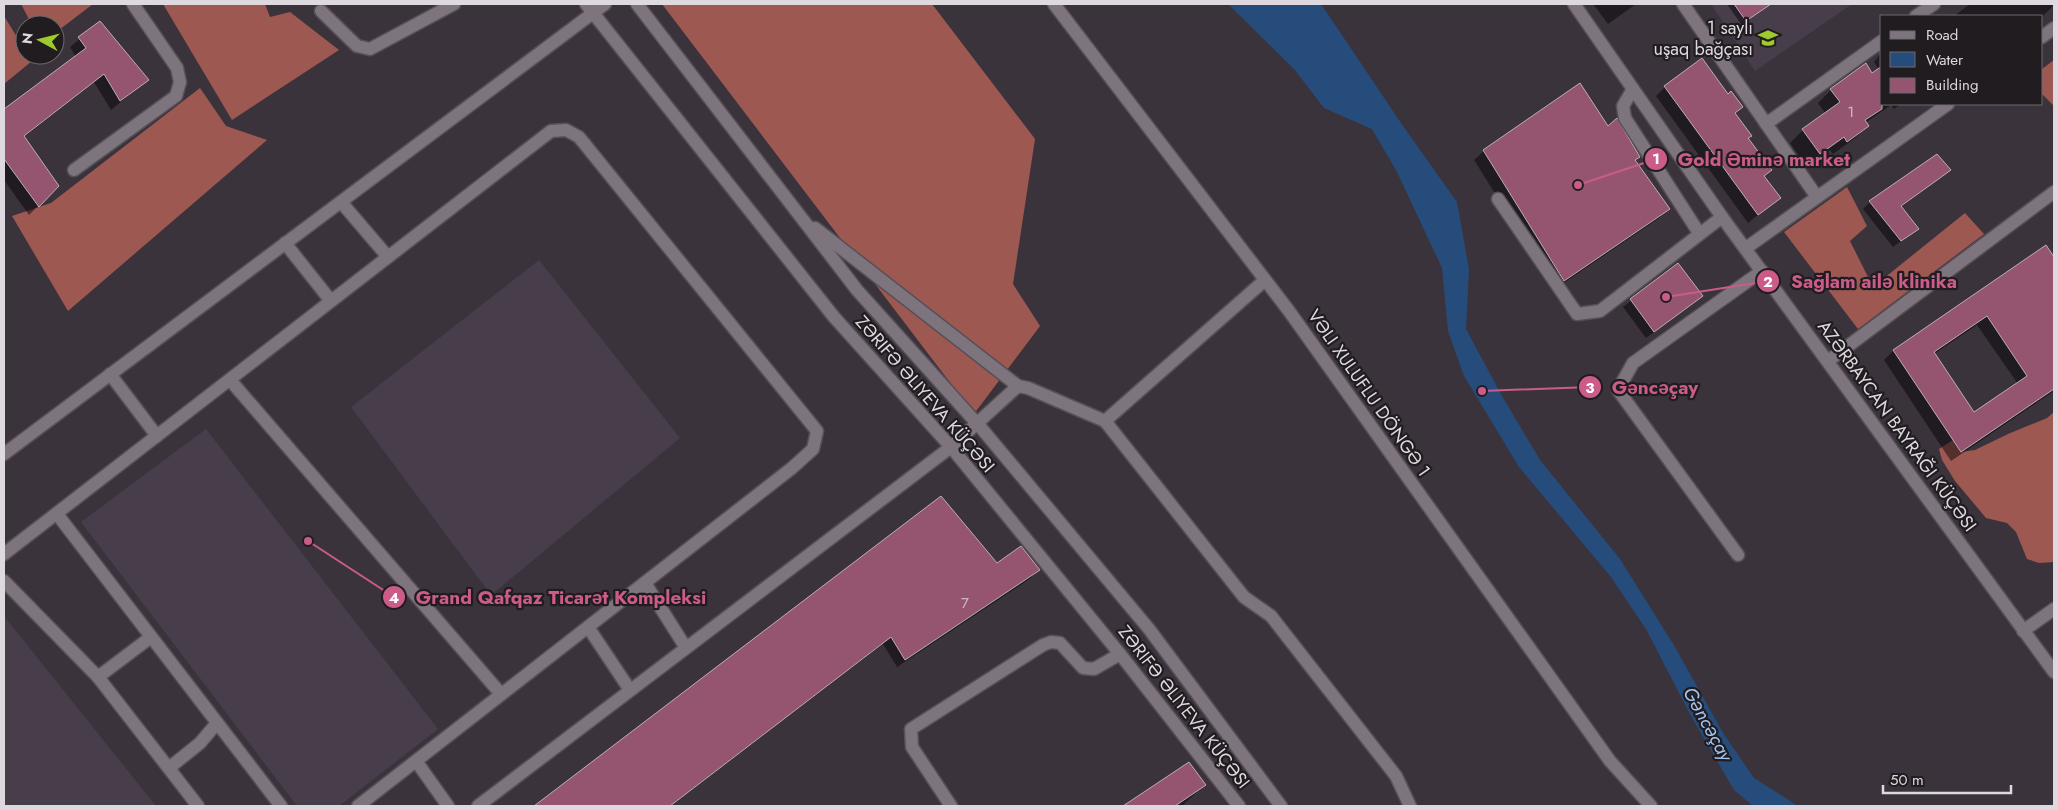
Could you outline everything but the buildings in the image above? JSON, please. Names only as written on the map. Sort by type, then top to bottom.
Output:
[{"type":"street","points":[[74,170],[176,96],[180,82],[176,68],[133,4]]},
{"type":"street","points":[[320,11],[357,46],[370,49],[454,4]]},
{"type":"street","points":[[4,454],[341,202],[590,8],[605,4]]},
{"type":"street","name":"ZƏRIFƏ ƏLIYEVA KÜÇƏSI","points":[[637,4],[857,290],[976,422],[1149,629],[1281,806]]},
{"type":"street","name":"VƏLI XULUFLU DÖNGƏ 1","points":[[1054,4],[1265,280],[1610,761],[1650,806]]},
{"type":"street","points":[[1574,4],[1722,217],[2054,672]]},
{"type":"street","points":[[1683,4],[1817,197]]},
{"type":"street","points":[[1918,15],[1934,4]]},
{"type":"street","name":"ZƏRIFƏ ƏLIYEVA KÜÇƏSI","points":[[590,8],[834,317],[951,447],[1120,654],[1237,806]]},
{"type":"street","points":[[2043,36],[2054,28]]},
{"type":"street","points":[[1766,124],[1880,42]]},
{"type":"street","points":[[1633,89],[1623,106],[1625,118],[1699,233]]},
{"type":"street","points":[[1746,248],[1947,105]]},
{"type":"street","points":[[4,554],[551,131],[566,130],[580,137],[817,431],[813,449],[792,468],[358,806]]},
{"type":"street","points":[[1828,362],[2054,192]]},
{"type":"street","points":[[1498,198],[1577,314],[1600,311],[1722,217]]},
{"type":"street","points":[[341,202],[388,257]]},
{"type":"street","points":[[800,216],[1018,386],[1028,388],[1105,421],[1244,597],[1271,616],[1396,776],[1410,806]]},
{"type":"street","points":[[285,244],[331,302]]},
{"type":"street","points":[[1738,555],[1618,390],[1632,363],[1762,271]]},
{"type":"street","points":[[1105,421],[1265,280]]},
{"type":"street","points":[[110,374],[157,436]]},
{"type":"street","points":[[230,380],[501,694]]},
{"type":"street","points":[[478,806],[951,447],[976,422],[1018,386]]},
{"type":"street","points":[[56,514],[281,806]]},
{"type":"street","points":[[4,581],[98,677],[198,806]]},
{"type":"street","points":[[645,582],[686,648]]},
{"type":"street","points":[[2023,631],[2054,609]]},
{"type":"street","points":[[588,627],[630,690]]},
{"type":"street","points":[[98,677],[152,638]]},
{"type":"street","points":[[950,806],[912,747],[911,729],[1043,645],[1051,642],[1060,643],[1083,668],[1094,669],[1120,654]]},
{"type":"street","points":[[169,768],[200,743],[217,723]]},
{"type":"street","points":[[416,761],[448,806]]},
{"type":"shaded area","points":[[21,4],[93,4],[65,25],[65,15],[27,15]]},
{"type":"shaded area","points":[[163,4],[265,4],[270,17],[290,12],[339,50],[232,120]]},
{"type":"shaded area","points":[[662,4],[932,4],[1035,139],[1013,284],[1040,326],[974,414]]},
{"type":"shaded area","name":"1 saylı uşaq bağçası","points":[[1711,4],[1852,4],[1755,71]]},
{"type":"shaded area","points":[[4,16],[15,34],[15,65],[27,65],[4,84]]},
{"type":"shaded area","points":[[2054,60],[2054,106],[2043,95],[2043,68]]},
{"type":"shaded area","points":[[200,88],[226,126],[267,140],[68,311],[12,216],[51,203]]},
{"type":"shaded area","points":[[1847,187],[1867,226],[1850,241],[1873,287],[1965,213],[1984,234],[1858,329],[1784,232]]},
{"type":"shaded area","points":[[539,260],[680,438],[491,595],[351,407]]},
{"type":"shaded area","points":[[2054,412],[2054,562],[2039,563],[2027,559],[2016,532],[2007,523],[1986,518],[1955,481],[1942,460],[1939,449],[1953,440],[1961,452],[1975,450],[2047,418]]},
{"type":"shaded area","points":[[206,429],[438,729],[339,806],[297,806],[81,522]]},
{"type":"shaded area","points":[[4,616],[156,806],[4,806]]},
{"type":"water","points":[[1228,4],[1321,4],[1457,202],[1469,269],[1466,329],[1502,396],[1540,460],[1620,559],[1675,647],[1723,733],[1754,778],[1798,806],[1753,806],[1734,790],[1691,716],[1646,629],[1611,577],[1519,467],[1464,376],[1448,331],[1442,268],[1397,172],[1372,129],[1324,108],[1294,69]]},
{"type":"place","name":"1 saylı uşaq bağçası","points":[[1768,38]]},
{"type":"place","name":"Gold Əminə market","points":[[1578,185]]},
{"type":"place","name":"Sağlam ailə klinika","points":[[1666,297]]},
{"type":"place","name":"Gəncəçay","points":[[1482,391]]},
{"type":"place","name":"Grand Qafqaz Ticarət Kompleksi","points":[[308,541]]}]
